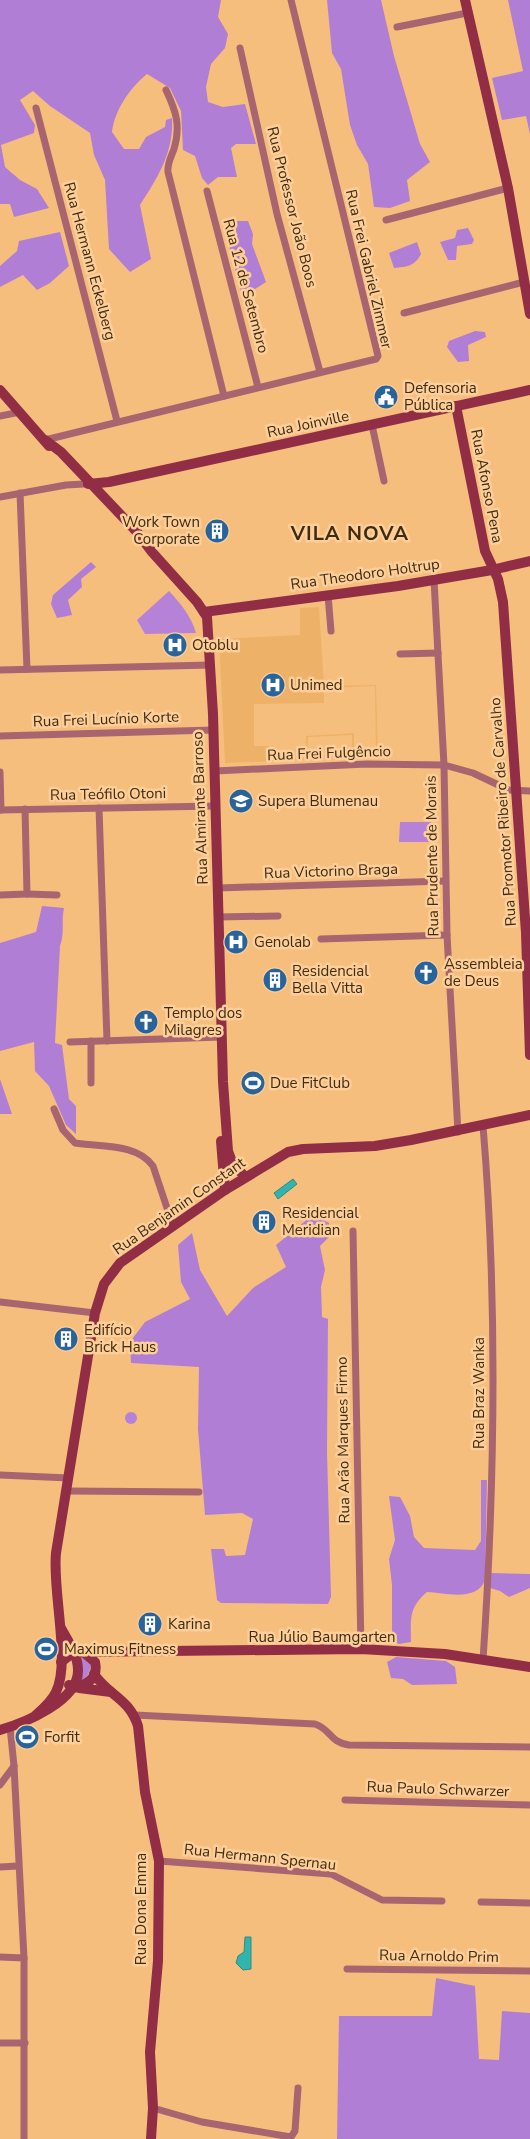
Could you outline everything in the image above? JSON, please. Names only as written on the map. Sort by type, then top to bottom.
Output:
[{"type":"main road","points":[[465,0],[508,188],[530,314]]},
{"type":"main road","name":"Rua Almirante Barroso","points":[[0,390],[45,440],[61,452],[88,484],[137,532],[204,612],[208,624],[215,771],[223,1082],[228,1151],[232,1162],[245,1177]]},
{"type":"main road","name":"Rua Joinville","points":[[88,484],[109,482],[530,390]]},
{"type":"main road","name":"Rua Afonso Pena","points":[[456,406],[485,551],[492,570]]},
{"type":"main road","name":"Rua Theodoro Holtrup","points":[[204,612],[434,580],[530,561]]},
{"type":"main road","name":"Rua Promotor Ribeiro de Carvalho","points":[[492,570],[498,579],[504,611],[526,933],[530,1056]]},
{"type":"main road","name":"Rua Almirante Barroso","points":[[223,1082],[220,1108],[225,1190]]},
{"type":"main road","name":"Rua Benjamin Constant","points":[[36,1715],[56,1693],[60,1678],[60,1627],[54,1574],[95,1313],[101,1290],[114,1269],[225,1190],[288,1152],[303,1149],[375,1146],[458,1132],[530,1115]]},
{"type":"main road","name":"Rua Benjamin Constant","points":[[5,1728],[53,1706],[73,1688],[78,1675],[79,1653],[60,1627]]},
{"type":"main road","name":"Rua Júlio Baumgarten","points":[[79,1653],[361,1649],[445,1654],[530,1667]]},
{"type":"main road","points":[[73,1688],[86,1684],[102,1658],[113,1652]]},
{"type":"main road","points":[[61,1662],[79,1653],[92,1657],[95,1670],[111,1692],[124,1701],[135,1715]]},
{"type":"main road","points":[[60,1678],[73,1688],[111,1692]]},
{"type":"main road","name":"Rua Dona Emma","points":[[135,1715],[138,1726],[145,1792],[159,1861],[158,1961],[150,2052],[153,2108],[151,2139]]},
{"type":"street","name":"Rua Frei Gabriel Zimmer","points":[[45,440],[376,359],[378,356],[291,0]]},
{"type":"street","points":[[397,27],[467,13]]},
{"type":"street","name":"Rua Professor João Boos","points":[[240,48],[277,214],[320,372]]},
{"type":"street","points":[[166,90],[178,122],[178,135],[167,166],[168,172],[224,396]]},
{"type":"street","name":"Rua Hermann Eckelberg","points":[[36,108],[118,421]]},
{"type":"street","points":[[386,220],[508,188]]},
{"type":"street","name":"Rua 12 de Setembro","points":[[207,191],[258,387]]},
{"type":"street","points":[[404,313],[524,282]]},
{"type":"street","points":[[0,416],[20,412]]},
{"type":"street","points":[[372,425],[384,481]]},
{"type":"street","points":[[0,497],[88,484]]},
{"type":"street","points":[[20,493],[27,669]]},
{"type":"street","name":"Rua Prudente de Morais","points":[[434,580],[444,766],[447,935],[458,1132]]},
{"type":"street","points":[[328,595],[331,631]]},
{"type":"street","points":[[400,654],[438,653]]},
{"type":"street","points":[[0,670],[211,665]]},
{"type":"street","name":"Rua Frei Lucínio Korte","points":[[0,736],[213,730]]},
{"type":"street","name":"Rua Frei Fulgêncio","points":[[215,771],[367,764],[444,766],[472,773],[516,792]]},
{"type":"street","points":[[0,772],[0,810]]},
{"type":"street","points":[[516,792],[530,791]]},
{"type":"street","name":"Rua Teófilo Otoni","points":[[0,810],[216,806]]},
{"type":"street","points":[[99,808],[107,1041]]},
{"type":"street","points":[[25,810],[27,894]]},
{"type":"street","name":"Rua Victorino Braga","points":[[218,888],[445,881]]},
{"type":"street","points":[[0,895],[57,895]]},
{"type":"street","points":[[219,917],[278,916]]},
{"type":"street","points":[[321,939],[447,935]]},
{"type":"street","points":[[70,1042],[222,1037]]},
{"type":"street","points":[[91,1041],[92,1083]]},
{"type":"street","points":[[54,1109],[63,1130],[75,1143],[128,1150],[148,1159],[153,1166],[173,1226]]},
{"type":"street","name":"Rua Braz Wanka","points":[[483,1126],[488,1211],[492,1240],[494,1380],[492,1490],[483,1660]]},
{"type":"street","name":"Rua Arão Marques Firmo","points":[[353,1231],[361,1649]]},
{"type":"street","points":[[0,1302],[95,1313]]},
{"type":"street","points":[[0,1475],[69,1478]]},
{"type":"street","points":[[67,1491],[198,1492]]},
{"type":"street","points":[[135,1715],[315,1724],[323,1726],[337,1743],[349,1745],[530,1747]]},
{"type":"street","points":[[5,1728],[14,1766],[24,1958],[24,2139]]},
{"type":"street","points":[[0,1785],[14,1766]]},
{"type":"street","name":"Rua Paulo Schwarzer","points":[[345,1800],[530,1806]]},
{"type":"street","name":"Rua Hermann Spernau","points":[[159,1861],[331,1874],[382,1900],[442,1901]]},
{"type":"street","points":[[0,1867],[18,1866]]},
{"type":"street","points":[[481,1902],[530,1902]]},
{"type":"street","points":[[0,1957],[24,1958]]},
{"type":"street","name":"Rua Arnoldo Prim","points":[[347,1969],[530,1971]]},
{"type":"street","points":[[0,2043],[25,2043]]},
{"type":"street","points":[[153,2108],[202,2122],[291,2137],[295,2131],[298,2088]]},
{"type":"shaded area","points":[[0,0],[221,0],[218,17],[228,34],[225,48],[211,64],[206,87],[208,102],[223,107],[245,104],[256,144],[236,144],[231,148],[237,177],[218,177],[208,185],[202,178],[195,156],[183,150],[181,111],[170,88],[147,74],[129,92],[116,115],[112,132],[124,149],[139,149],[146,137],[165,127],[166,120],[172,118],[170,142],[164,164],[140,205],[151,259],[130,272],[109,249],[105,180],[94,155],[90,133],[50,106],[33,91],[20,100],[35,125],[34,133],[1,145],[5,167],[20,180],[37,189],[49,208],[14,217],[10,204],[0,204]]},
{"type":"shaded area","points":[[327,0],[381,0],[394,56],[420,144],[430,162],[407,180],[410,201],[390,208],[374,207],[368,164],[357,145],[350,125],[341,69],[332,53]]},
{"type":"shaded area","points":[[508,0],[530,0],[530,134],[526,116],[502,120],[492,78],[523,71]]},
{"type":"shaded area","points":[[230,221],[248,221],[253,234],[252,244],[266,282],[252,291],[241,291],[224,227]]},
{"type":"shaded area","points":[[468,228],[474,240],[472,244],[457,246],[456,260],[448,260],[440,242],[455,238],[457,230]]},
{"type":"shaded area","points":[[60,232],[69,266],[50,283],[37,290],[23,275],[0,287],[0,266],[17,251],[19,241]]},
{"type":"shaded area","points":[[417,242],[421,254],[416,261],[407,266],[394,268],[389,253]]},
{"type":"shaded area","points":[[475,331],[485,332],[486,337],[468,345],[469,361],[458,362],[447,347],[449,341]]},
{"type":"shaded area","points":[[91,562],[96,567],[81,579],[82,587],[68,600],[72,615],[57,618],[51,604],[53,595]]},
{"type":"shaded area","points":[[169,591],[185,610],[196,633],[145,634],[137,620]]},
{"type":"shaded area","name":"Unimed","points":[[319,607],[324,686],[376,685],[378,758],[352,758],[352,735],[308,737],[307,760],[225,763],[219,639],[300,635],[300,608]],"holes":[[[375,686],[376,756],[354,756],[354,733],[306,736],[305,758],[271,760],[269,746],[254,746],[254,704],[324,703],[324,688]]]},
{"type":"shaded area","points":[[400,822],[431,822],[431,842],[399,842]]},
{"type":"shaded area","points":[[42,906],[64,908],[55,1043],[62,1045],[69,1099],[76,1106],[76,1134],[66,1125],[49,1086],[35,1071],[34,1042],[0,1051],[0,943],[36,932]]},
{"type":"shaded area","points":[[0,1079],[12,1114],[0,1114]]},
{"type":"shaded area","points":[[315,1216],[329,1223],[330,1236],[320,1246],[325,1270],[321,1287],[322,1317],[328,1319],[327,1452],[331,1597],[328,1604],[221,1603],[217,1600],[211,1549],[224,1549],[226,1556],[245,1555],[253,1519],[242,1513],[205,1515],[198,1429],[199,1367],[131,1363],[130,1342],[145,1322],[190,1299],[181,1282],[178,1245],[192,1233],[200,1270],[227,1316],[253,1288],[286,1267],[276,1245],[309,1218]]},
{"type":"shaded area","points":[[129,1412],[133,1412],[137,1418],[133,1424],[129,1424],[125,1420],[125,1416]]},
{"type":"shaded area","points":[[481,1480],[487,1480],[485,1580],[481,1587],[468,1594],[427,1592],[416,1603],[412,1615],[411,1642],[399,1644],[392,1641],[392,1585],[389,1559],[395,1540],[389,1496],[400,1497],[410,1516],[414,1537],[424,1548],[475,1550],[481,1541]]},
{"type":"shaded area","points":[[491,1573],[530,1574],[530,1588],[509,1597],[500,1591],[490,1588]]},
{"type":"shaded area","points":[[80,1656],[90,1663],[90,1666],[88,1674],[80,1682]]},
{"type":"shaded area","points":[[396,1657],[446,1661],[455,1667],[457,1684],[412,1685],[403,1679],[391,1678],[387,1662]]},
{"type":"shaded area","points":[[436,1978],[475,1986],[479,2059],[499,2060],[502,2011],[530,2013],[530,2139],[337,2139],[339,2016],[432,2016]]},
{"type":"water","points":[[293,1179],[297,1184],[278,1199],[274,1193]]},
{"type":"water","points":[[245,1937],[251,1937],[251,1969],[243,1970],[236,1963],[238,1956],[244,1952]]},
{"type":"place","name":"Defensoria Pública","points":[[386,397]]},
{"type":"place","name":"Work Town Corporate","points":[[217,531]]},
{"type":"place","name":"Otoblu","points":[[175,645]]},
{"type":"place","name":"Unimed","points":[[273,685]]},
{"type":"place","name":"Supera Blumenau","points":[[241,801]]},
{"type":"place","name":"Genolab","points":[[236,942]]},
{"type":"place","name":"Assembleia de Deus","points":[[426,973]]},
{"type":"place","name":"Residencial Bella Vitta","points":[[275,980]]},
{"type":"place","name":"Templo dos Milagres","points":[[146,1022]]},
{"type":"place","name":"Due FitClub","points":[[253,1083]]},
{"type":"place","name":"Residencial Meridian","points":[[264,1222]]},
{"type":"place","name":"Edifício Brick Haus","points":[[66,1339]]},
{"type":"place","name":"Karina","points":[[150,1624]]},
{"type":"place","name":"Maximus Fitness","points":[[46,1649]]},
{"type":"place","name":"Forfit","points":[[27,1737]]},
{"type":"district","name":"VILA NOVA","points":[[350,533]]}]
